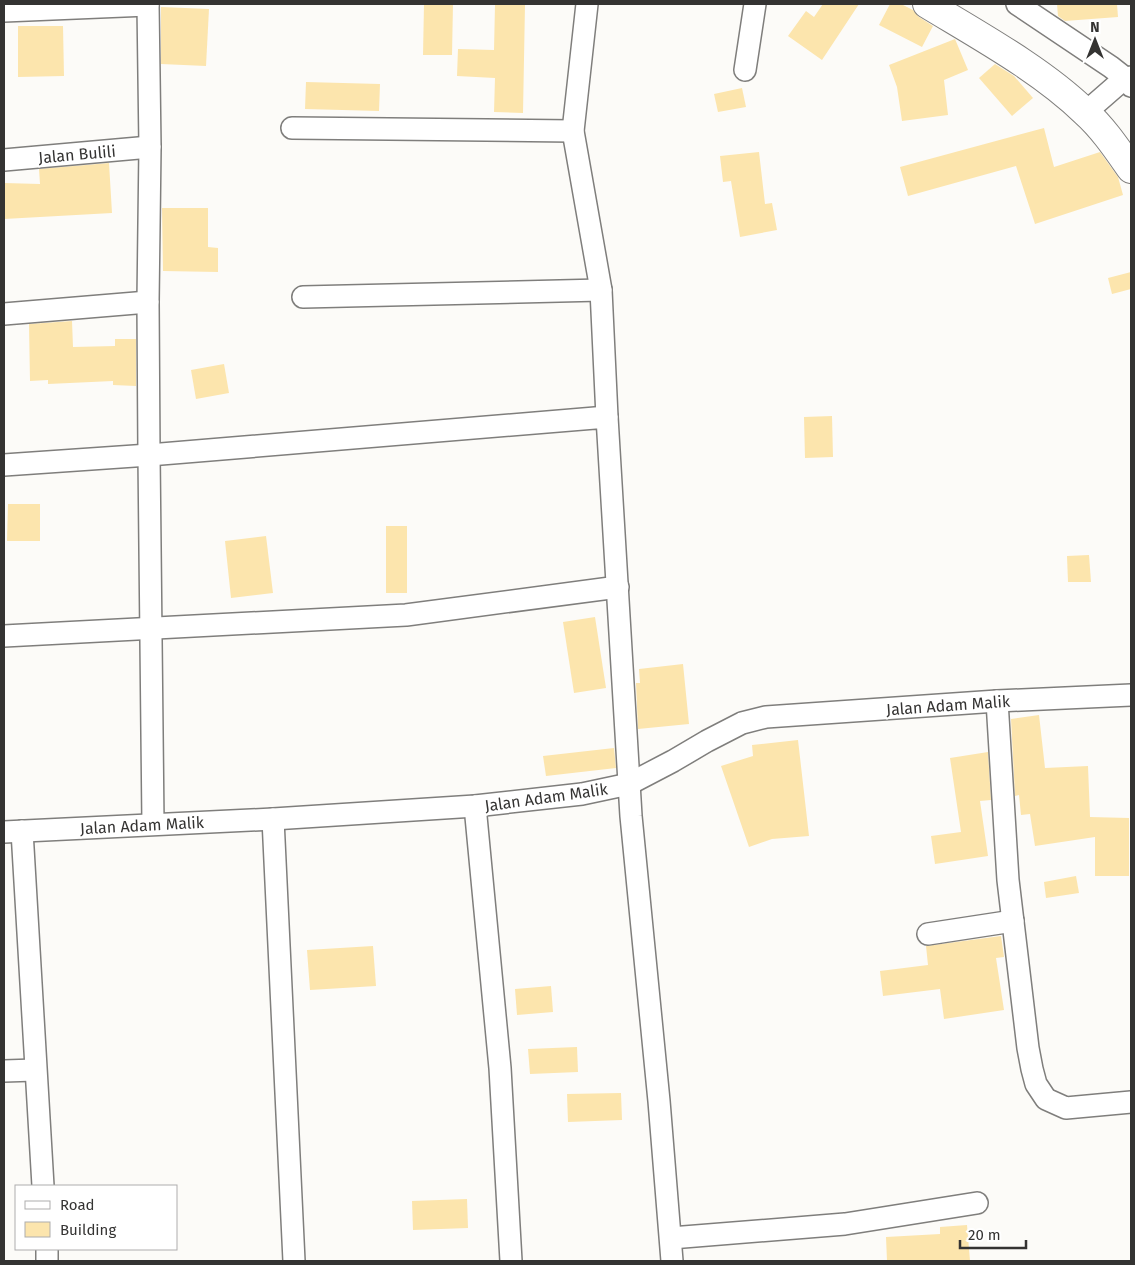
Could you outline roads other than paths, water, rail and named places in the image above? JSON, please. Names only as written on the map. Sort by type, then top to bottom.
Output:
[{"type":"street","points":[[4,11],[148,4],[150,147],[148,302],[153,824]]},
{"type":"street","points":[[587,4],[573,131],[601,290],[629,784],[672,1261]]},
{"type":"street","points":[[746,70],[755,4]]},
{"type":"street","points":[[927,4],[1003,51],[1055,87],[1086,112],[1131,168]]},
{"type":"street","points":[[1017,4],[1129,80],[1086,112]]},
{"type":"street","points":[[292,128],[573,131]]},
{"type":"street","name":"Jalan Bulili","points":[[4,160],[150,147]]},
{"type":"street","points":[[303,297],[601,290]]},
{"type":"street","points":[[4,314],[148,302]]},
{"type":"street","points":[[4,465],[149,455],[607,417]]},
{"type":"street","points":[[4,636],[151,630],[406,615],[618,587]]},
{"type":"street","name":"Jalan Adam Malik","points":[[13,832],[273,819],[475,806],[582,794],[629,784],[742,723],[766,717],[997,701],[1131,695]]},
{"type":"street","points":[[997,701],[1008,880],[1032,1069],[1036,1084],[1046,1099],[1066,1108],[1131,1102]]},
{"type":"street","points":[[475,806],[500,1068],[512,1261]]},
{"type":"street","points":[[273,819],[294,1261]]},
{"type":"street","points":[[13,832],[35,1070],[43,1185]]},
{"type":"street","points":[[928,934],[1013,921]]},
{"type":"street","points":[[4,1072],[35,1070]]},
{"type":"street","points":[[671,1238],[844,1224],[977,1203]]}]
